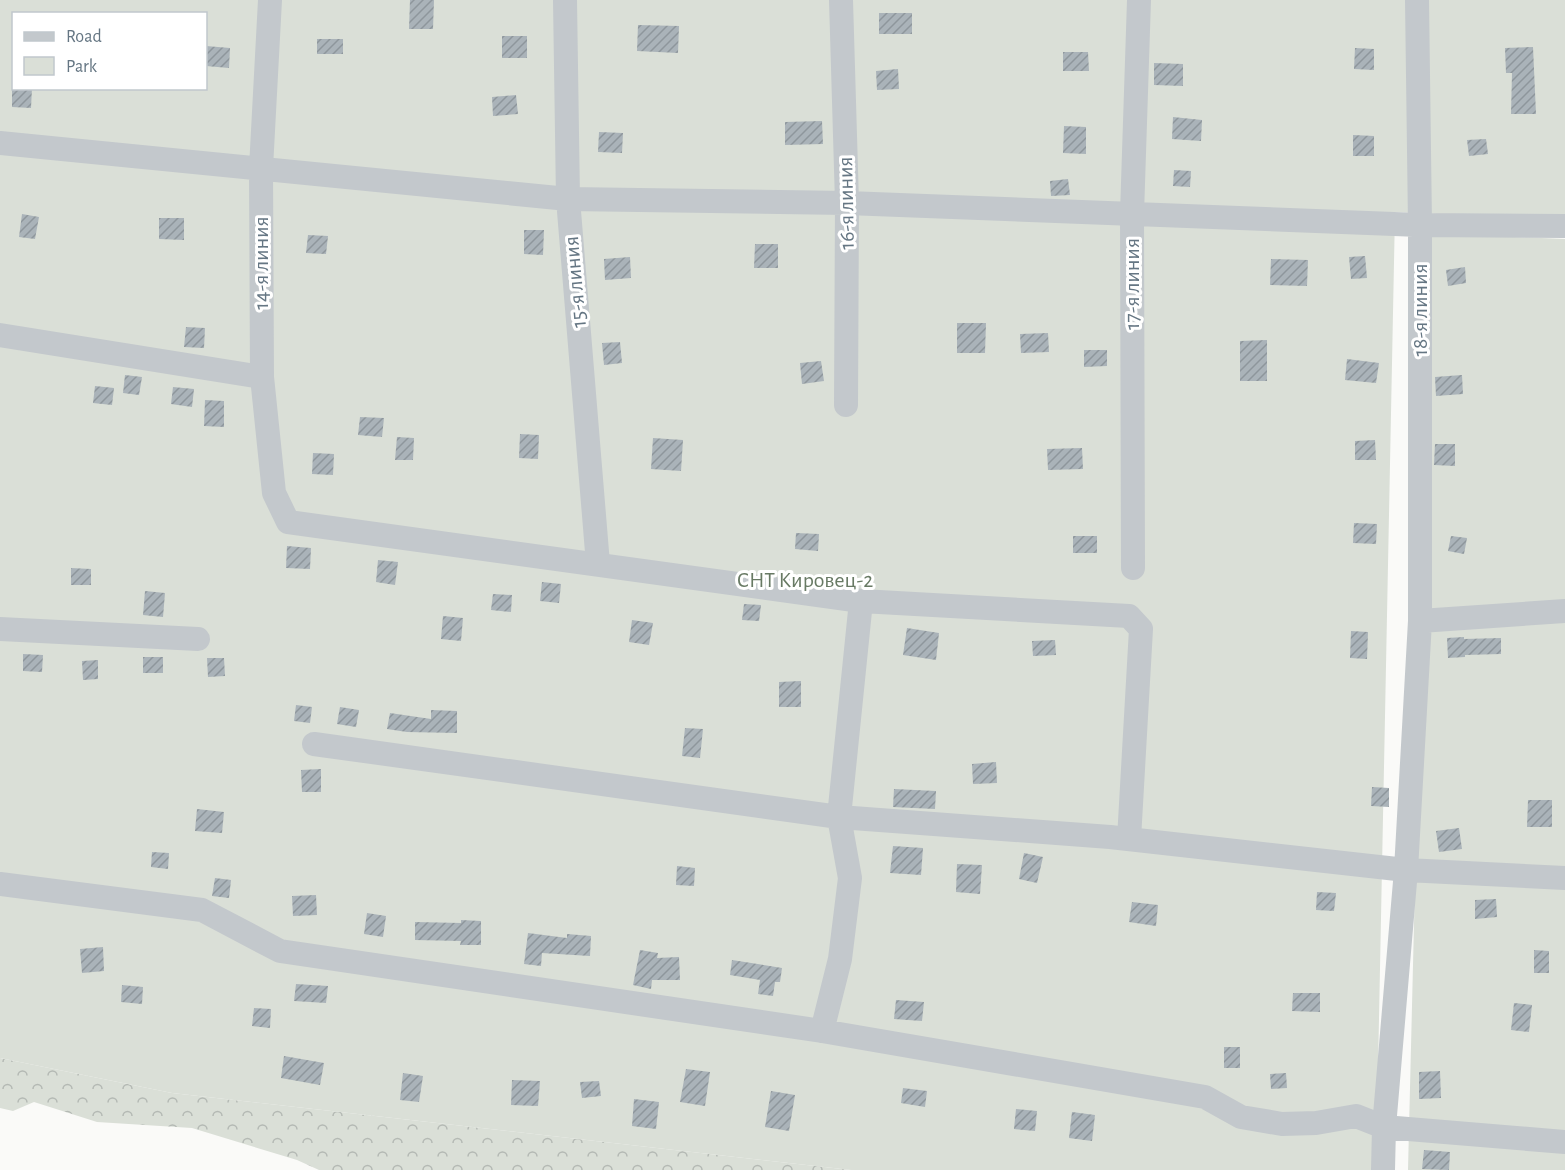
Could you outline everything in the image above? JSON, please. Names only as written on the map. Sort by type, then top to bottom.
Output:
[{"type":"street","name":"14-я линия","points":[[270,0],[261,168],[262,377],[274,493],[288,522],[598,564]]},
{"type":"street","name":"15-я линия","points":[[565,0],[568,199],[598,564]]},
{"type":"street","name":"16-я линия","points":[[841,0],[847,203],[846,405]]},
{"type":"street","name":"17-я линия","points":[[1133,568],[1132,214],[1139,0]]},
{"type":"street","name":"18-я линия","points":[[1383,1170],[1384,1127],[1406,870],[1420,621],[1418,0]]},
{"type":"street","points":[[0,143],[568,199],[847,203],[1420,225],[1565,226]]},
{"type":"street","points":[[0,335],[262,377]]},
{"type":"street","points":[[598,564],[861,601],[1129,616],[1141,629],[1129,839]]},
{"type":"street","points":[[822,1031],[840,959],[850,878],[839,817],[861,601]]},
{"type":"street","points":[[1420,621],[1565,611]]},
{"type":"street","points":[[0,629],[198,639]]},
{"type":"street","points":[[314,744],[839,817],[1129,839],[1406,870],[1565,878]]},
{"type":"street","points":[[0,884],[202,910],[280,951],[822,1031],[1205,1097],[1241,1117],[1282,1124],[1317,1123],[1356,1116],[1384,1127],[1565,1142]]},
{"type":"green space","name":"СНТ Кировец-2","points":[[0,0],[1565,0],[1565,220],[1395,212],[1376,1170],[851,1170],[172,1093],[0,1058]]},
{"type":"green space","points":[[1416,233],[1565,239],[1565,1170],[1408,1170],[1421,637]]},
{"type":"green space","points":[[0,1058],[172,1093],[851,1170],[319,1170],[297,1160],[192,1128],[97,1122],[34,1102],[13,1111],[0,1108]]},
{"type":"building","points":[[410,0],[434,0],[433,29],[409,29]]},
{"type":"building","points":[[879,13],[912,13],[912,34],[879,34]]},
{"type":"building","points":[[638,25],[679,26],[678,53],[637,51]]},
{"type":"building","points":[[502,36],[527,36],[527,58],[502,58]]},
{"type":"building","points":[[317,39],[343,39],[343,54],[317,54]]},
{"type":"building","points":[[207,46],[230,48],[229,68],[207,66]]},
{"type":"building","points":[[1533,47],[1536,114],[1511,114],[1512,73],[1506,73],[1505,48]]},
{"type":"building","points":[[1355,48],[1374,49],[1374,70],[1354,69]]},
{"type":"building","points":[[1063,52],[1088,52],[1089,71],[1063,71]]},
{"type":"building","points":[[1154,63],[1183,64],[1183,86],[1154,85]]},
{"type":"building","points":[[898,69],[899,89],[877,90],[876,71]]},
{"type":"building","points":[[12,90],[32,90],[31,108],[12,107]]},
{"type":"building","points":[[516,95],[518,114],[493,116],[492,97]]},
{"type":"building","points":[[1173,117],[1202,120],[1201,141],[1172,139]]},
{"type":"building","points":[[822,121],[823,144],[785,145],[785,122]]},
{"type":"building","points":[[1064,126],[1086,127],[1086,154],[1063,153]]},
{"type":"building","points":[[599,132],[623,133],[622,153],[598,152]]},
{"type":"building","points":[[1353,135],[1374,136],[1374,156],[1353,156]]},
{"type":"building","points":[[1486,139],[1488,154],[1469,156],[1467,140]]},
{"type":"building","points":[[1174,170],[1191,171],[1190,187],[1173,186]]},
{"type":"building","points":[[1068,179],[1070,195],[1051,196],[1050,181]]},
{"type":"building","points":[[22,214],[39,217],[35,239],[19,237]]},
{"type":"building","points":[[159,218],[184,218],[184,240],[159,239]]},
{"type":"building","points":[[524,230],[544,230],[543,255],[524,254]]},
{"type":"building","points":[[308,235],[328,236],[326,254],[306,253]]},
{"type":"building","points":[[755,244],[778,244],[778,268],[754,268]]},
{"type":"building","points":[[1365,256],[1367,278],[1351,279],[1349,257]]},
{"type":"building","points":[[630,257],[631,278],[605,280],[604,259]]},
{"type":"building","points":[[1271,259],[1308,260],[1307,286],[1270,285]]},
{"type":"building","points":[[1465,267],[1466,283],[1448,286],[1446,270]]},
{"type":"building","points":[[957,323],[986,323],[985,353],[957,353]]},
{"type":"building","points":[[186,327],[205,328],[204,348],[184,347]]},
{"type":"building","points":[[1048,333],[1049,352],[1021,353],[1020,334]]},
{"type":"building","points":[[1267,340],[1267,381],[1240,381],[1240,341]]},
{"type":"building","points":[[620,342],[622,363],[604,365],[602,343]]},
{"type":"building","points":[[1084,350],[1107,350],[1107,366],[1084,367]]},
{"type":"building","points":[[1347,359],[1379,363],[1376,383],[1345,380]]},
{"type":"building","points":[[821,361],[824,381],[802,384],[800,363]]},
{"type":"building","points":[[125,375],[142,377],[139,395],[123,393]]},
{"type":"building","points":[[1462,375],[1463,394],[1436,396],[1435,377]]},
{"type":"building","points":[[95,386],[114,388],[112,405],[93,403]]},
{"type":"building","points":[[173,387],[194,389],[192,407],[171,404]]},
{"type":"building","points":[[205,400],[224,401],[224,427],[204,426]]},
{"type":"building","points":[[360,417],[384,418],[382,437],[358,435]]},
{"type":"building","points":[[520,434],[539,435],[538,459],[519,458]]},
{"type":"building","points":[[397,437],[414,438],[413,460],[395,460]]},
{"type":"building","points":[[653,438],[683,440],[681,471],[651,469]]},
{"type":"building","points":[[1375,440],[1376,460],[1355,460],[1355,441]]},
{"type":"building","points":[[1435,444],[1455,444],[1455,466],[1434,465]]},
{"type":"building","points":[[1082,448],[1083,469],[1048,470],[1047,449]]},
{"type":"building","points":[[313,453],[334,454],[333,475],[312,474]]},
{"type":"building","points":[[1354,523],[1377,524],[1376,544],[1353,543]]},
{"type":"building","points":[[796,533],[819,534],[818,551],[795,549]]},
{"type":"building","points":[[1073,536],[1097,536],[1097,553],[1073,553]]},
{"type":"building","points":[[1451,536],[1467,538],[1464,554],[1448,551]]},
{"type":"building","points":[[287,546],[311,548],[310,569],[286,568]]},
{"type":"building","points":[[378,560],[398,562],[395,585],[376,582]]},
{"type":"building","points":[[71,568],[91,569],[91,585],[71,585]]},
{"type":"building","points":[[542,582],[561,584],[559,603],[540,601]]},
{"type":"building","points":[[145,591],[165,593],[163,617],[143,615]]},
{"type":"building","points":[[493,594],[512,595],[511,612],[491,610]]},
{"type":"building","points":[[744,604],[761,605],[759,621],[742,620]]},
{"type":"building","points":[[443,616],[463,618],[461,641],[441,639]]},
{"type":"building","points":[[632,620],[653,623],[649,645],[629,642]]},
{"type":"building","points":[[907,628],[939,633],[936,660],[903,655]]},
{"type":"building","points":[[1351,631],[1368,632],[1367,659],[1350,658]]},
{"type":"building","points":[[1464,637],[1464,639],[1501,638],[1501,654],[1448,658],[1447,638]]},
{"type":"building","points":[[1055,640],[1056,655],[1033,656],[1032,641]]},
{"type":"building","points":[[23,654],[43,655],[42,672],[23,671]]},
{"type":"building","points":[[143,657],[163,657],[163,673],[143,673]]},
{"type":"building","points":[[207,658],[224,658],[225,676],[208,677]]},
{"type":"building","points":[[98,660],[98,679],[83,680],[82,661]]},
{"type":"building","points":[[801,681],[801,707],[779,707],[779,682]]},
{"type":"building","points":[[296,705],[312,707],[310,723],[294,721]]},
{"type":"building","points":[[340,707],[359,710],[356,727],[337,724]]},
{"type":"building","points":[[431,710],[457,711],[457,733],[407,732],[387,729],[390,713],[431,719]]},
{"type":"building","points":[[685,728],[703,729],[700,758],[682,756]]},
{"type":"building","points":[[996,762],[997,783],[973,784],[972,764]]},
{"type":"building","points":[[321,769],[321,792],[302,792],[301,770]]},
{"type":"building","points":[[1372,787],[1389,788],[1389,807],[1371,806]]},
{"type":"building","points":[[894,789],[936,791],[935,809],[893,807]]},
{"type":"building","points":[[1528,800],[1552,800],[1552,827],[1527,827]]},
{"type":"building","points":[[197,809],[224,812],[222,833],[195,831]]},
{"type":"building","points":[[1459,828],[1462,849],[1439,852],[1436,831]]},
{"type":"building","points":[[893,846],[923,848],[921,875],[890,873]]},
{"type":"building","points":[[152,852],[169,853],[168,869],[151,867]]},
{"type":"building","points":[[1024,853],[1043,857],[1037,883],[1019,879]]},
{"type":"building","points":[[957,864],[982,865],[980,894],[956,892]]},
{"type":"building","points":[[677,866],[695,868],[694,886],[676,885]]},
{"type":"building","points":[[215,878],[231,880],[229,898],[212,896]]},
{"type":"building","points":[[1317,892],[1336,893],[1334,911],[1316,910]]},
{"type":"building","points":[[316,895],[317,915],[293,916],[292,896]]},
{"type":"building","points":[[1496,899],[1497,917],[1475,919],[1475,900]]},
{"type":"building","points":[[1132,902],[1158,905],[1156,926],[1129,922]]},
{"type":"building","points":[[367,913],[386,916],[383,937],[364,934]]},
{"type":"building","points":[[461,920],[481,921],[481,945],[460,945],[461,941],[415,940],[415,922],[461,923]]},
{"type":"building","points":[[528,933],[567,938],[567,934],[591,936],[590,956],[542,953],[541,966],[524,964]]},
{"type":"building","points":[[103,947],[104,971],[82,973],[80,949]]},
{"type":"building","points":[[640,950],[658,953],[657,958],[679,957],[680,980],[652,980],[651,989],[633,985]]},
{"type":"building","points":[[1534,950],[1549,951],[1549,973],[1534,973]]},
{"type":"building","points":[[732,960],[782,968],[780,982],[775,982],[773,996],[758,994],[760,980],[730,975]]},
{"type":"building","points":[[296,984],[328,986],[326,1003],[294,1001]]},
{"type":"building","points":[[122,985],[143,987],[142,1004],[121,1002]]},
{"type":"building","points":[[1293,993],[1320,993],[1320,1012],[1292,1011]]},
{"type":"building","points":[[896,1000],[924,1002],[922,1021],[894,1019]]},
{"type":"building","points":[[1514,1003],[1532,1005],[1529,1032],[1511,1030]]},
{"type":"building","points":[[254,1008],[271,1009],[270,1028],[252,1026]]},
{"type":"building","points":[[1224,1047],[1240,1047],[1240,1068],[1224,1068]]},
{"type":"building","points":[[284,1056],[324,1063],[320,1085],[281,1078]]},
{"type":"building","points":[[686,1069],[710,1072],[705,1106],[680,1102]]},
{"type":"building","points":[[1440,1071],[1441,1098],[1419,1099],[1419,1072]]},
{"type":"building","points":[[403,1073],[423,1076],[419,1102],[400,1100]]},
{"type":"building","points":[[1286,1073],[1287,1088],[1271,1089],[1270,1074]]},
{"type":"building","points":[[512,1080],[540,1081],[538,1106],[511,1105]]},
{"type":"building","points":[[599,1081],[601,1096],[582,1098],[580,1082]]},
{"type":"building","points":[[903,1088],[927,1091],[925,1107],[901,1103]]},
{"type":"building","points":[[771,1091],[795,1095],[789,1131],[765,1127]]},
{"type":"building","points":[[634,1099],[659,1102],[656,1129],[632,1126]]},
{"type":"building","points":[[1016,1109],[1037,1111],[1035,1131],[1014,1129]]},
{"type":"building","points":[[1072,1112],[1095,1115],[1092,1141],[1069,1138]]},
{"type":"building","points":[[1424,1150],[1450,1152],[1449,1170],[1422,1169]]}]
